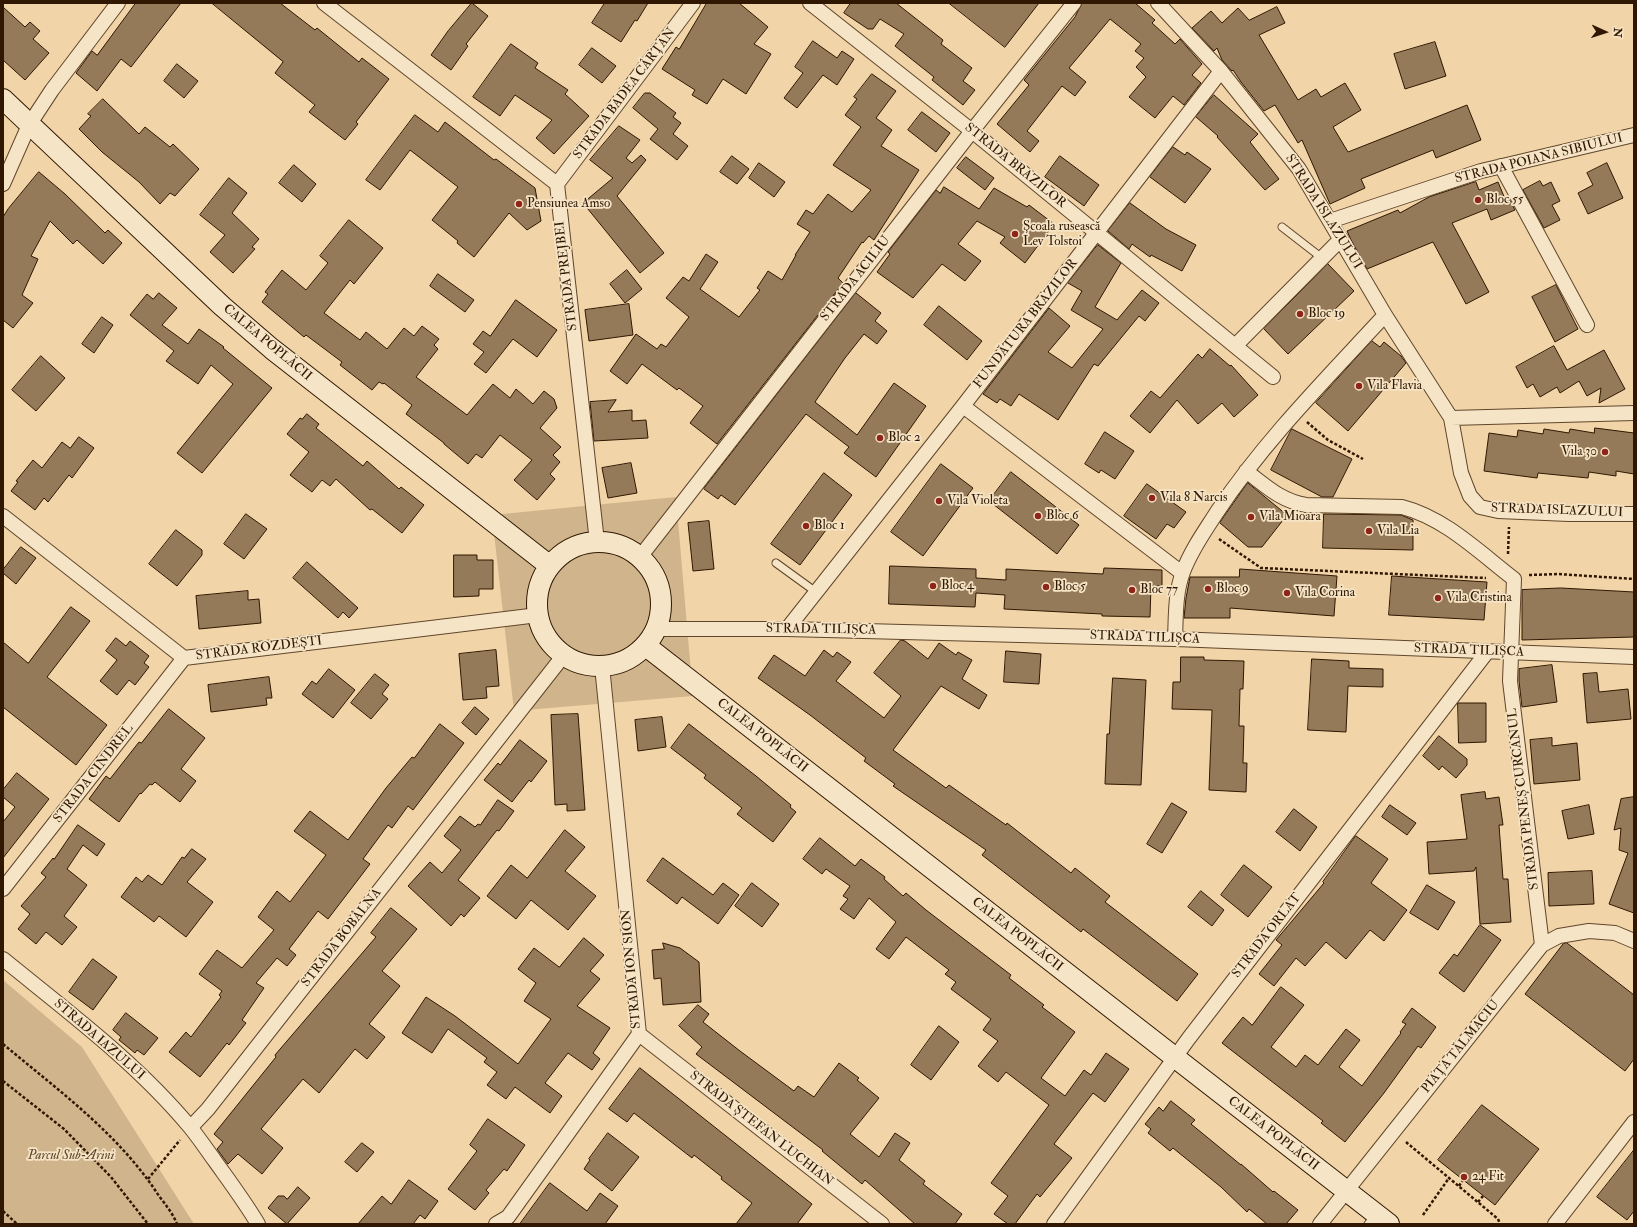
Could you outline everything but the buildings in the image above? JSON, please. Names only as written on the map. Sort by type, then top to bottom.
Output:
[{"type":"main road","name":"CALEA POPLĂCII","points":[[3,99],[222,306],[272,349],[550,566]]},
{"type":"main road","points":[[597,542],[620,546],[640,557],[654,575],[660,591],[661,607],[656,629],[646,646],[626,660],[602,666],[582,664],[564,655],[554,647],[547,638],[538,615],[538,594],[544,575],[550,566],[566,552],[586,543],[597,542]]},
{"type":"main road","name":"CALEA POPLĂCII","points":[[646,646],[1346,1191],[1378,1221]]},
{"type":"street","points":[[3,184],[29,125],[52,90],[118,3]]},
{"type":"street","points":[[324,3],[557,184]]},
{"type":"street","name":"STRADA BADEA CÂRȚAN","points":[[557,184],[693,3]]},
{"type":"street","name":"STRADA BRAZILOR","points":[[810,3],[972,131],[1236,345],[1273,377]]},
{"type":"street","name":"STRADA ACILIU","points":[[640,557],[972,131],[1074,3]]},
{"type":"street","name":"STRADA ISLAZULUI","points":[[1158,3],[1221,71],[1299,169],[1385,315],[1451,418],[1461,474],[1470,496],[1480,506],[1498,511],[1570,514],[1634,514]]},
{"type":"street","name":"FUNDĂTURA BRAZILOR","points":[[787,629],[962,406],[1221,71]]},
{"type":"street","name":"STRADA POIANA SIBIULUI","points":[[1330,221],[1481,171],[1634,135]]},
{"type":"street","points":[[1501,166],[1587,325]]},
{"type":"street","name":"STRADA PREJBEI","points":[[557,184],[597,542]]},
{"type":"street","points":[[1236,345],[1341,239]]},
{"type":"street","points":[[1175,639],[1182,573],[1205,530],[1246,471],[1296,413],[1385,315]]},
{"type":"street","points":[[962,406],[1182,573]]},
{"type":"street","points":[[1451,418],[1634,414]]},
{"type":"street","points":[[1246,471],[1279,496],[1292,503],[1306,505],[1402,507],[1416,511],[1429,517],[1471,545],[1511,577]]},
{"type":"street","name":"STRADA ROZDEȘTI","points":[[3,516],[184,658],[538,615]]},
{"type":"street","name":"STRADA PENEȘ CURCANUL","points":[[1511,577],[1510,681],[1542,945]]},
{"type":"street","name":"STRADA TILIȘCA","points":[[656,629],[787,629],[1175,639],[1634,657]]},
{"type":"street","name":"STRADA ORLAT","points":[[1054,1224],[1174,1057],[1487,652]]},
{"type":"street","name":"STRADA BOBÂLNA","points":[[190,1127],[208,1109],[564,655]]},
{"type":"street","name":"STRADA CINDREL","points":[[3,890],[184,658]]},
{"type":"street","name":"STRADA ION SION","points":[[496,1224],[508,1217],[639,1034],[602,666]]},
{"type":"street","name":"PIAȚA TĂLMACIU","points":[[1320,1224],[1542,945],[1559,936],[1590,932],[1615,933],[1634,941]]},
{"type":"street","name":"STRADA IAZULUI","points":[[3,959],[74,1016],[125,1060],[190,1127]]},
{"type":"street","name":"STRADA ȘTEFAN LUCHIAN","points":[[639,1034],[882,1224]]},
{"type":"street","points":[[1555,1224],[1634,1122]]},
{"type":"street","points":[[190,1127],[258,1224]]},
{"type":"lane","points":[[1282,227],[1322,258]]},
{"type":"lane","points":[[776,563],[816,592]]},
{"type":"path","points":[[1296,413],[1328,440],[1363,459]]},
{"type":"path","points":[[1510,511],[1511,577]]},
{"type":"path","points":[[1205,530],[1262,568],[1511,577],[1531,574],[1558,574],[1634,579]]},
{"type":"path","points":[[3,1044],[90,1116],[121,1146],[148,1179],[177,1224]]},
{"type":"path","points":[[3,1081],[64,1129],[111,1177],[148,1224]]},
{"type":"path","points":[[148,1179],[190,1127]]},
{"type":"path","points":[[1394,1132],[1498,1219],[1500,1224]]},
{"type":"path","points":[[1423,1215],[1449,1178]]},
{"type":"path","points":[[1459,1186],[1463,1180]]},
{"type":"path","points":[[1478,1202],[1483,1196]]},
{"type":"path","points":[[3,1211],[17,1224]]},
{"type":"green space","points":[[676,497],[693,696],[514,711],[492,515]]},
{"type":"green space","name":"Parcul Sub-Arini","points":[[3,980],[82,1047],[194,1224],[3,1224]]},
{"type":"place","name":"Bloc 55","points":[[1478,200]]},
{"type":"place","name":"Pensiunea Amso","points":[[519,204]]},
{"type":"place","name":"Școala rusească Lev Tolstoi","points":[[1015,234]]},
{"type":"place","name":"Bloc 19","points":[[1300,314]]},
{"type":"place","name":"Vila Flavia","points":[[1359,386]]},
{"type":"place","name":"Bloc 2","points":[[880,438]]},
{"type":"place","name":"Vila 30","points":[[1605,452]]},
{"type":"place","name":"Vila 8 Narcis","points":[[1152,498]]},
{"type":"place","name":"Vila Violeta","points":[[939,501]]},
{"type":"place","name":"Bloc 6","points":[[1038,516]]},
{"type":"place","name":"Vila Mioara","points":[[1251,517]]},
{"type":"place","name":"Bloc 1","points":[[806,526]]},
{"type":"place","name":"Vila Lia","points":[[1369,531]]},
{"type":"place","name":"Bloc 4","points":[[933,586]]},
{"type":"place","name":"Bloc 5","points":[[1046,587]]},
{"type":"place","name":"Bloc 9","points":[[1208,589]]},
{"type":"place","name":"Bloc 77","points":[[1132,590]]},
{"type":"place","name":"Vila Corina","points":[[1287,593]]},
{"type":"place","name":"Vila Cristina","points":[[1438,598]]},
{"type":"place","name":"24 Fit","points":[[1464,1177]]}]
